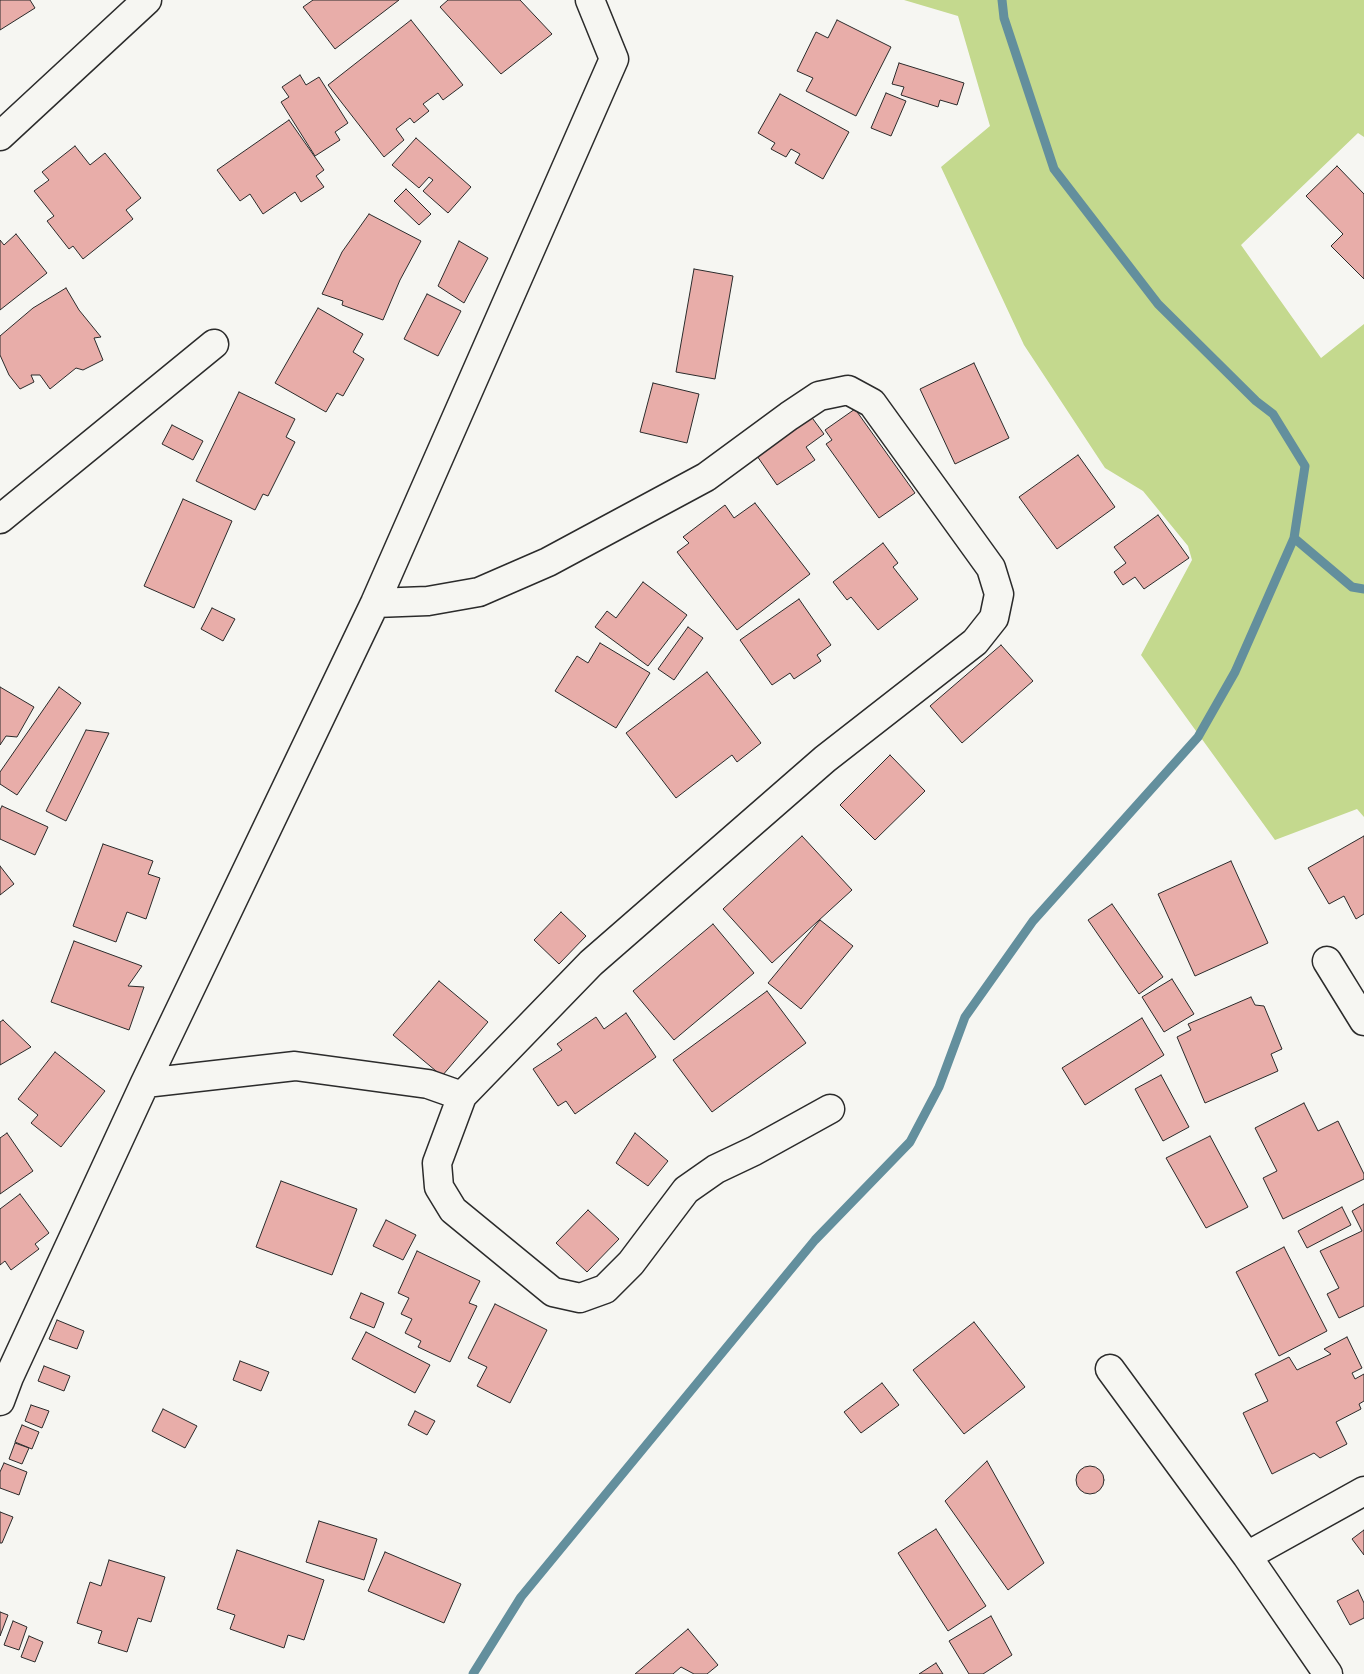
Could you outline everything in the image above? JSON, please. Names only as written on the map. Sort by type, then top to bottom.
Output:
[{"type":"street","points":[[0,136],[147,0]]},
{"type":"street","points":[[3,1381],[375,603],[614,59],[590,0]]},
{"type":"street","points":[[0,519],[214,344]]},
{"type":"street","points":[[375,603],[428,601],[479,592],[548,562],[706,477],[819,396],[848,390],[872,403],[991,568],[999,594],[994,618],[975,642],[825,759],[591,963],[462,1096],[437,1163],[439,1187],[453,1210],[553,1292],[580,1298],[605,1289],[632,1263],[686,1190],[716,1169],[830,1110]]},
{"type":"street","points":[[1327,961],[1364,1021]]},
{"type":"street","points":[[145,1083],[295,1066],[428,1084],[462,1096]]},
{"type":"street","points":[[1110,1369],[1247,1556],[1328,1674]]},
{"type":"street","points":[[1247,1556],[1364,1491]]},
{"type":"green space","points":[[904,0],[1364,0],[1364,137],[1358,133],[1241,245],[1321,358],[1364,324],[1364,817],[1357,809],[1275,840],[1141,655],[1192,560],[1188,546],[1143,491],[1105,468],[1024,345],[941,167],[990,126],[958,16]]},
{"type":"building","points":[[0,0],[30,0],[35,8],[0,30]]},
{"type":"building","points":[[313,0],[399,0],[335,49],[303,7]]},
{"type":"building","points":[[448,0],[520,0],[552,34],[501,74],[440,7]]},
{"type":"building","points":[[411,20],[463,85],[443,100],[438,93],[423,104],[429,111],[414,123],[410,118],[396,129],[404,140],[384,157],[328,85]]},
{"type":"building","points":[[837,20],[891,47],[856,116],[806,91],[813,78],[797,71],[816,32],[828,38]]},
{"type":"building","points":[[899,63],[964,83],[957,105],[940,100],[938,107],[901,95],[904,87],[892,84]]},
{"type":"building","points":[[300,75],[306,85],[319,77],[348,123],[335,132],[340,140],[315,156],[281,102],[289,97],[282,87]]},
{"type":"building","points":[[886,93],[906,101],[891,136],[871,128]]},
{"type":"building","points":[[780,94],[849,132],[823,179],[795,163],[800,154],[791,149],[786,157],[771,149],[775,143],[758,133]]},
{"type":"building","points":[[289,120],[324,170],[316,176],[324,187],[301,202],[295,192],[263,214],[250,194],[240,201],[217,170]]},
{"type":"building","points":[[416,138],[471,187],[448,213],[423,191],[433,180],[429,177],[419,188],[392,165]]},
{"type":"building","points":[[75,146],[90,165],[105,153],[141,198],[126,210],[133,219],[83,259],[73,246],[69,249],[47,221],[54,216],[34,191],[49,180],[42,172]]},
{"type":"building","points":[[1337,166],[1364,194],[1364,279],[1331,246],[1343,234],[1306,196]]},
{"type":"building","points":[[406,189],[431,214],[419,225],[394,201]]},
{"type":"building","points":[[369,214],[421,241],[400,280],[383,320],[342,305],[343,301],[322,294],[342,252]]},
{"type":"building","points":[[16,234],[47,273],[0,310],[0,240],[4,245]]},
{"type":"building","points":[[459,241],[488,258],[464,303],[438,286]]},
{"type":"building","points":[[694,269],[733,276],[715,379],[676,372]]},
{"type":"building","points":[[66,288],[79,310],[101,337],[94,338],[103,360],[83,370],[76,368],[50,389],[40,375],[31,375],[34,382],[20,389],[9,375],[0,355],[0,336],[33,308]]},
{"type":"building","points":[[427,294],[461,311],[438,356],[404,339]]},
{"type":"building","points":[[318,308],[363,334],[353,352],[364,359],[343,396],[337,393],[326,412],[275,383]]},
{"type":"building","points":[[974,363],[1009,438],[955,464],[920,389]]},
{"type":"building","points":[[653,383],[699,394],[687,443],[640,432]]},
{"type":"building","points":[[239,392],[295,419],[286,437],[295,442],[268,496],[263,494],[255,510],[196,481]]},
{"type":"building","points":[[855,409],[915,493],[879,518],[826,444],[832,440],[825,430]]},
{"type":"building","points":[[810,415],[824,434],[806,447],[815,460],[777,485],[755,453]]},
{"type":"building","points":[[172,425],[203,441],[193,460],[162,444]]},
{"type":"building","points":[[1078,455],[1115,507],[1057,549],[1019,497]]},
{"type":"building","points":[[183,499],[232,521],[194,608],[144,586]]},
{"type":"building","points":[[755,503],[810,574],[737,630],[677,552],[689,543],[683,537],[725,505],[734,518]]},
{"type":"building","points":[[1158,515],[1189,558],[1144,589],[1135,577],[1123,585],[1114,572],[1126,563],[1114,547]]},
{"type":"building","points":[[883,543],[898,563],[893,567],[918,599],[878,630],[851,597],[847,600],[833,582]]},
{"type":"building","points":[[643,582],[687,615],[648,666],[595,627],[607,611],[616,618]]},
{"type":"building","points":[[799,599],[831,645],[817,655],[821,661],[794,679],[790,673],[772,685],[740,640]]},
{"type":"building","points":[[212,608],[235,619],[223,641],[201,629]]},
{"type":"building","points":[[688,627],[703,638],[674,680],[658,669]]},
{"type":"building","points":[[600,643],[650,673],[616,728],[555,691],[577,656],[588,663]]},
{"type":"building","points":[[1001,645],[1033,681],[962,743],[930,706]]},
{"type":"building","points":[[707,672],[761,743],[737,762],[732,755],[676,798],[626,733]]},
{"type":"building","points":[[0,687],[34,707],[17,737],[6,736],[0,745]]},
{"type":"building","points":[[59,687],[81,703],[17,795],[0,784],[0,772]]},
{"type":"building","points":[[86,730],[109,733],[66,821],[46,811]]},
{"type":"building","points":[[890,755],[925,791],[875,840],[840,805]]},
{"type":"building","points":[[2,806],[48,827],[35,855],[0,839],[0,810]]},
{"type":"building","points":[[802,836],[852,890],[772,963],[723,909]]},
{"type":"building","points":[[1364,836],[1364,914],[1356,919],[1344,896],[1329,904],[1308,868]]},
{"type":"building","points":[[103,844],[153,861],[148,874],[160,878],[146,919],[127,912],[116,942],[73,926]]},
{"type":"building","points":[[1231,861],[1268,943],[1195,976],[1158,894]]},
{"type":"building","points":[[0,866],[14,884],[0,895]]},
{"type":"building","points":[[1112,904],[1163,977],[1139,994],[1088,920]]},
{"type":"building","points":[[561,912],[586,936],[559,964],[534,940]]},
{"type":"building","points":[[820,920],[853,946],[801,1009],[768,983]]},
{"type":"building","points":[[713,924],[754,973],[674,1040],[633,991]]},
{"type":"building","points":[[74,941],[142,966],[128,986],[144,987],[129,1030],[51,1002]]},
{"type":"building","points":[[1172,979],[1194,1014],[1164,1032],[1142,997]]},
{"type":"building","points":[[439,981],[488,1022],[442,1076],[393,1035]]},
{"type":"building","points":[[767,991],[806,1043],[712,1112],[673,1060]]},
{"type":"building","points":[[1251,997],[1255,1005],[1264,1006],[1282,1049],[1271,1054],[1278,1071],[1205,1103],[1177,1037],[1191,1030],[1188,1024]]},
{"type":"building","points":[[626,1013],[656,1057],[575,1114],[566,1101],[558,1106],[533,1069],[562,1050],[557,1044],[596,1017],[604,1029]]},
{"type":"building","points":[[1142,1018],[1164,1055],[1085,1105],[1062,1068]]},
{"type":"building","points":[[3,1020],[31,1047],[0,1065],[0,1022]]},
{"type":"building","points":[[55,1052],[105,1091],[61,1147],[31,1123],[38,1115],[18,1099]]},
{"type":"building","points":[[1161,1075],[1189,1127],[1163,1141],[1135,1089]]},
{"type":"building","points":[[1304,1103],[1318,1131],[1338,1121],[1364,1174],[1364,1179],[1283,1219],[1263,1178],[1277,1171],[1255,1128]]},
{"type":"building","points":[[7,1133],[33,1171],[0,1194],[0,1138]]},
{"type":"building","points":[[635,1133],[668,1161],[648,1186],[616,1163]]},
{"type":"building","points":[[1210,1136],[1248,1207],[1206,1228],[1166,1158]]},
{"type":"building","points":[[281,1181],[357,1209],[332,1275],[256,1247]]},
{"type":"building","points":[[20,1194],[49,1233],[35,1244],[39,1249],[11,1270],[5,1261],[0,1265],[0,1209]]},
{"type":"building","points":[[1364,1204],[1364,1306],[1339,1318],[1327,1294],[1339,1288],[1320,1251],[1362,1231],[1352,1211]]},
{"type":"building","points":[[1342,1207],[1351,1225],[1307,1248],[1298,1231]]},
{"type":"building","points":[[588,1210],[619,1239],[587,1272],[556,1243]]},
{"type":"building","points":[[386,1220],[416,1235],[403,1260],[373,1246]]},
{"type":"building","points":[[1284,1247],[1327,1331],[1279,1356],[1236,1272]]},
{"type":"building","points":[[417,1251],[480,1281],[469,1303],[477,1306],[450,1362],[418,1347],[421,1341],[405,1333],[412,1319],[401,1314],[409,1298],[398,1293]]},
{"type":"building","points":[[361,1293],[384,1303],[374,1328],[350,1318]]},
{"type":"building","points":[[495,1304],[547,1330],[510,1403],[477,1386],[487,1367],[468,1358]]},
{"type":"building","points":[[57,1320],[84,1331],[77,1349],[49,1339]]},
{"type":"building","points":[[974,1322],[1025,1387],[964,1434],[913,1370]]},
{"type":"building","points":[[366,1332],[430,1365],[415,1393],[352,1359]]},
{"type":"building","points":[[1347,1337],[1362,1368],[1352,1373],[1355,1379],[1364,1374],[1364,1401],[1359,1404],[1361,1409],[1336,1422],[1347,1444],[1320,1458],[1314,1453],[1272,1474],[1243,1413],[1268,1401],[1255,1374],[1289,1357],[1297,1370],[1331,1354],[1324,1349]]},
{"type":"building","points":[[240,1361],[269,1372],[261,1391],[233,1380]]},
{"type":"building","points":[[44,1366],[70,1376],[64,1391],[38,1381]]},
{"type":"building","points":[[882,1383],[899,1405],[861,1433],[844,1412]]},
{"type":"building","points":[[31,1405],[49,1411],[42,1428],[25,1421]]},
{"type":"building","points":[[163,1409],[197,1426],[185,1448],[152,1431]]},
{"type":"building","points":[[415,1411],[435,1421],[427,1435],[408,1425]]},
{"type":"building","points":[[22,1425],[39,1432],[32,1449],[15,1442]]},
{"type":"building","points":[[15,1443],[29,1448],[22,1464],[9,1459]]},
{"type":"building","points":[[987,1461],[1044,1563],[1008,1590],[945,1501]]},
{"type":"building","points":[[4,1463],[27,1472],[19,1495],[0,1488],[0,1472]]},
{"type":"building","points":[[1090,1466],[1100,1470],[1104,1480],[1100,1490],[1090,1494],[1080,1490],[1076,1480],[1080,1470]]},
{"type":"building","points":[[0,1512],[13,1517],[2,1543],[0,1543]]},
{"type":"building","points":[[319,1521],[377,1539],[364,1580],[306,1562]]},
{"type":"building","points":[[936,1529],[986,1606],[948,1631],[898,1553]]},
{"type":"building","points":[[1364,1530],[1364,1555],[1352,1539]]},
{"type":"building","points":[[237,1550],[324,1580],[304,1640],[288,1635],[284,1648],[230,1629],[235,1615],[217,1609]]},
{"type":"building","points":[[385,1552],[461,1584],[444,1623],[368,1591]]},
{"type":"building","points":[[109,1560],[165,1577],[151,1622],[138,1618],[127,1652],[98,1643],[102,1631],[77,1623],[90,1582],[101,1586]]},
{"type":"building","points":[[1358,1590],[1364,1603],[1364,1618],[1350,1625],[1337,1601]]},
{"type":"building","points":[[0,1612],[8,1615],[0,1636]]},
{"type":"building","points":[[991,1616],[1012,1655],[983,1674],[969,1674],[949,1641]]},
{"type":"building","points":[[13,1621],[27,1627],[19,1650],[4,1645]]},
{"type":"building","points":[[688,1629],[718,1665],[707,1674],[694,1674],[681,1667],[673,1674],[635,1674]]},
{"type":"building","points":[[29,1636],[43,1642],[35,1662],[21,1657]]},
{"type":"building","points":[[936,1663],[943,1674],[919,1674]]},
{"type":"waterway","points":[[473,1674],[521,1597],[815,1240],[910,1142],[939,1087],[965,1017],[1033,921],[1198,737],[1235,672],[1294,538],[1305,466],[1273,414],[1256,401],[1158,304],[1054,169],[1004,18],[1002,0]]},
{"type":"waterway","points":[[1294,538],[1352,587],[1364,589]]}]
